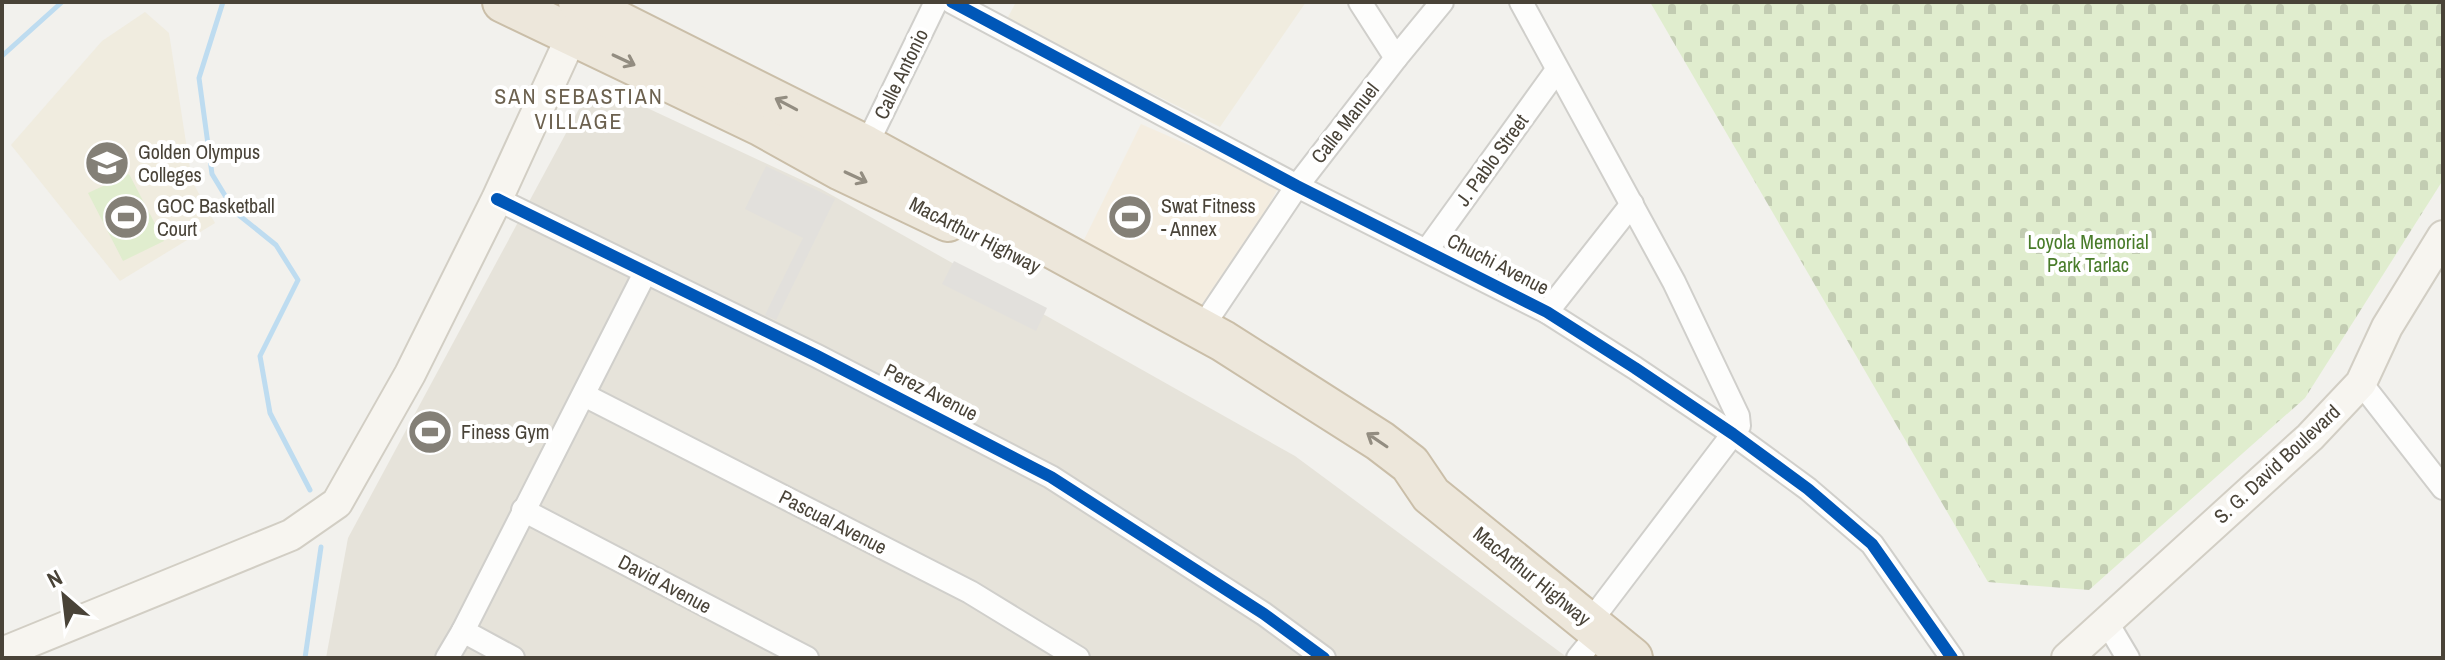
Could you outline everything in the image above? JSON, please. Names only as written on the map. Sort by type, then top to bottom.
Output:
[{"type":"highway","name":"MacArthur Highway","points":[[503,2],[579,14],[866,146],[1201,329],[1380,441],[1410,464],[1431,495],[1589,637],[1632,658]]},
{"type":"highway","name":"MacArthur Highway","points":[[579,14],[762,126],[841,170],[1123,311],[1190,349],[1399,486],[1431,495]]},
{"type":"street","name":"Calle Antonio","points":[[866,146],[936,2]]},
{"type":"street","name":"Chuchi Avenue","points":[[952,2],[1297,186],[1547,312],[1733,434],[1808,489],[1872,544],[1952,658]]},
{"type":"street","points":[[1360,2],[1396,58]]},
{"type":"street","name":"Calle Manuel","points":[[1201,329],[1297,186],[1442,2]]},
{"type":"street","points":[[1521,2],[1632,204],[1730,394],[1739,426],[1589,637]]},
{"type":"street","points":[[2,653],[291,535],[337,503],[401,393],[497,199],[579,14]]},
{"type":"street","name":"J. Pablo Street","points":[[1427,250],[1557,70]]},
{"type":"street","name":"Perez Avenue","points":[[497,199],[817,356],[1051,477],[1264,614],[1324,658]]},
{"type":"street","points":[[1547,312],[1632,204]]},
{"type":"street","name":"S. G. David Boulevard","points":[[2067,658],[2310,437],[2361,383],[2387,327],[2443,236]]},
{"type":"street","points":[[447,658],[645,273]]},
{"type":"street","points":[[2361,383],[2443,488]]},
{"type":"street","name":"Pascual Avenue","points":[[584,395],[970,592],[1078,658]]},
{"type":"street","name":"David Avenue","points":[[523,510],[807,658]]},
{"type":"street","points":[[2106,621],[2128,658]]},
{"type":"street","points":[[463,631],[513,658]]},
{"type":"shaded area","points":[[1016,2],[1306,2],[1220,127],[1006,21]]},
{"type":"shaded area","name":"Golden Olympus Colleges","points":[[145,12],[169,33],[192,181],[215,223],[120,281],[11,145],[102,41]]},
{"type":"shaded area","name":"SAN SEBASTIAN VILLAGE","points":[[613,92],[821,189],[1295,456],[1568,658],[326,658],[348,538],[579,109]]},
{"type":"shaded area","points":[[1141,124],[1280,185],[1208,313],[1079,250]]},
{"type":"shaded area","points":[[766,166],[835,199],[776,320],[765,315],[803,238],[745,209]]},
{"type":"shaded area","points":[[954,261],[1047,308],[1036,331],[942,284]]},
{"type":"green space","name":"Loyola Memorial Park Tarlac","points":[[1650,2],[2443,2],[2443,180],[2305,398],[2089,590],[1988,582]]},
{"type":"green space","name":"GOC Basketball Court","points":[[129,174],[164,241],[123,261],[88,193]]},
{"type":"waterway","points":[[2,56],[62,2]]},
{"type":"waterway","points":[[223,2],[199,78],[212,174],[235,212],[276,245],[298,280],[260,356],[270,413],[310,490]]},
{"type":"waterway","points":[[305,658],[321,547]]},
{"type":"cycle path","points":[[952,2],[1297,186],[1547,312],[1635,368],[1808,489],[1872,544],[1952,658]]},
{"type":"cycle path","points":[[497,199],[817,356],[1051,477],[1264,614],[1324,658]]},
{"type":"place","name":"Golden Olympus Colleges","points":[[107,163]]},
{"type":"place","name":"GOC Basketball Court","points":[[126,217]]},
{"type":"place","name":"Swat Fitness - Annex","points":[[1130,217]]},
{"type":"place","name":"Finess Gym","points":[[430,432]]},
{"type":"district","name":"SAN SEBASTIAN VILLAGE","points":[[579,108]]}]
